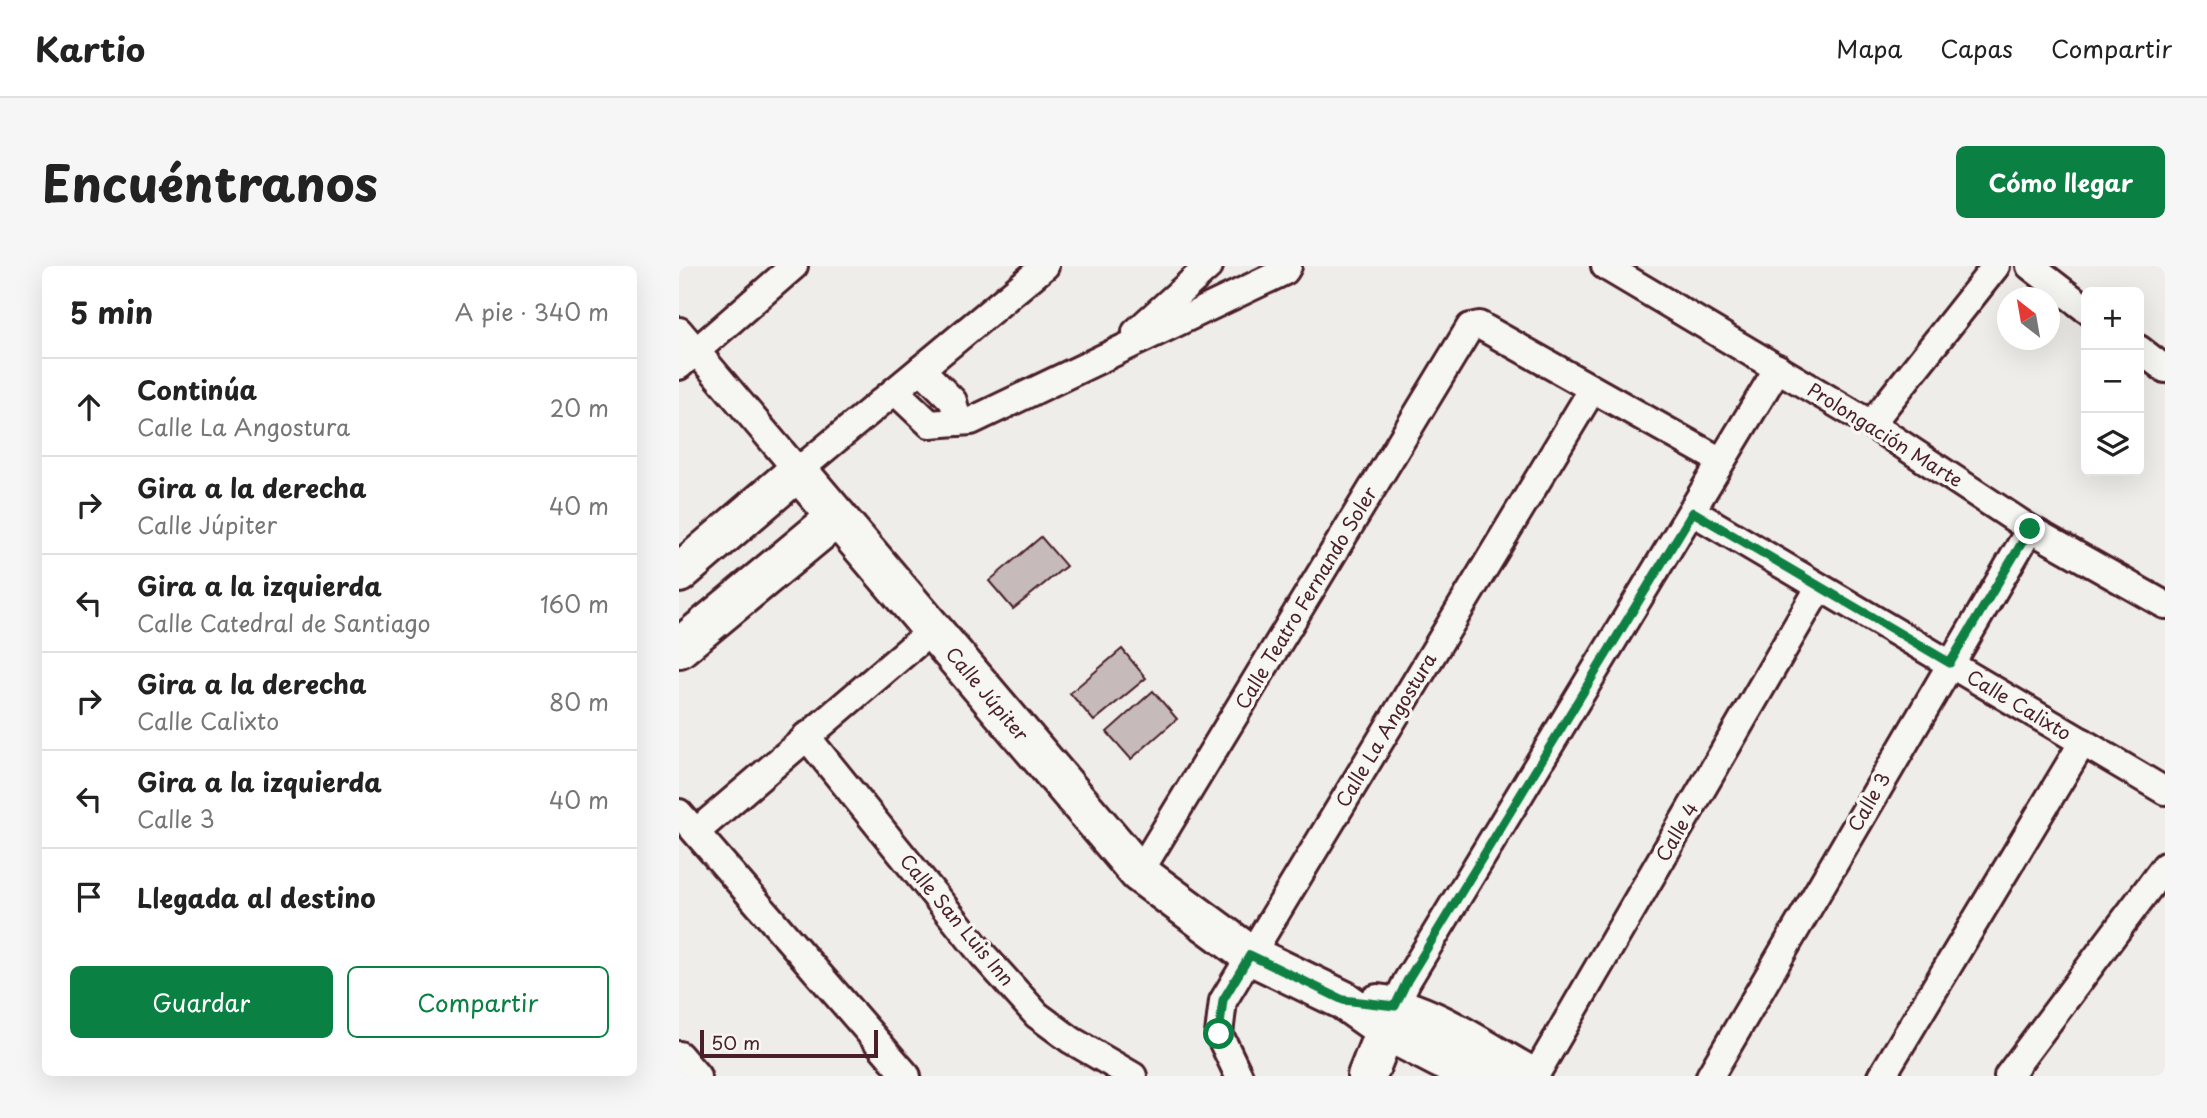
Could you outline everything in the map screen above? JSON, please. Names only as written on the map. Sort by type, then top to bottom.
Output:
[{"type":"street","points":[[685,349],[794,266]]},
{"type":"street","points":[[679,573],[1045,266]]},
{"type":"street","points":[[1116,349],[1209,266]]},
{"type":"street","points":[[895,391],[930,424],[986,416],[1116,349],[1285,271],[1288,266]]},
{"type":"street","name":"Prolongación Marte","points":[[1605,266],[1871,424],[2030,529],[2165,606]]},
{"type":"street","points":[[1871,424],[1996,266]]},
{"type":"street","points":[[2030,266],[2081,305]]},
{"type":"street","name":"Calle Teatro Fernando Soler","points":[[1139,873],[1470,327],[1475,325],[1592,390]]},
{"type":"street","name":"Calle Júpiter","points":[[685,349],[798,471],[1139,873],[1250,955],[1343,1000],[1391,1018],[1440,1026],[1532,1076]]},
{"type":"street","points":[[2140,350],[2165,369]]},
{"type":"street","points":[[1367,1076],[1407,981],[1779,368]]},
{"type":"street","points":[[921,369],[953,401],[958,422]]},
{"type":"street","points":[[1592,390],[1721,461]]},
{"type":"street","name":"Calle La Angostura","points":[[1235,1075],[1219,1034],[1223,1000],[1592,390]]},
{"type":"street","name":"Calle Calixto","points":[[1693,512],[2165,791]]},
{"type":"street","points":[[679,648],[837,517]]},
{"type":"street","name":"Calle 3","points":[[1710,1076],[2030,529]]},
{"type":"street","name":"Calle 4","points":[[1532,1076],[1819,588]]},
{"type":"street","points":[[907,1076],[688,822],[806,736],[932,630]]},
{"type":"street","name":"Calle San Luis Inn","points":[[806,736],[983,955],[1037,1015],[1071,1041],[1133,1076]]},
{"type":"street","points":[[1882,1076],[2083,742]]},
{"type":"street","points":[[2008,1076],[2165,866]]},
{"type":"street","name":"Calle Júpiter","points":[[1391,1018],[1473,1076]]},
{"type":"street","points":[[679,1055],[697,1076]]},
{"type":"building","points":[[1041,537],[1066,566],[1013,609],[989,581]]},
{"type":"building","points":[[1122,649],[1146,678],[1094,721],[1070,693]]},
{"type":"building","points":[[1153,691],[1177,719],[1131,759],[1107,732]]},
{"type":"route","points":[[1219,1034],[1223,1000],[1250,955],[1343,1000],[1395,1006],[1407,981],[1693,512],[1950,663],[2030,529]]}]
